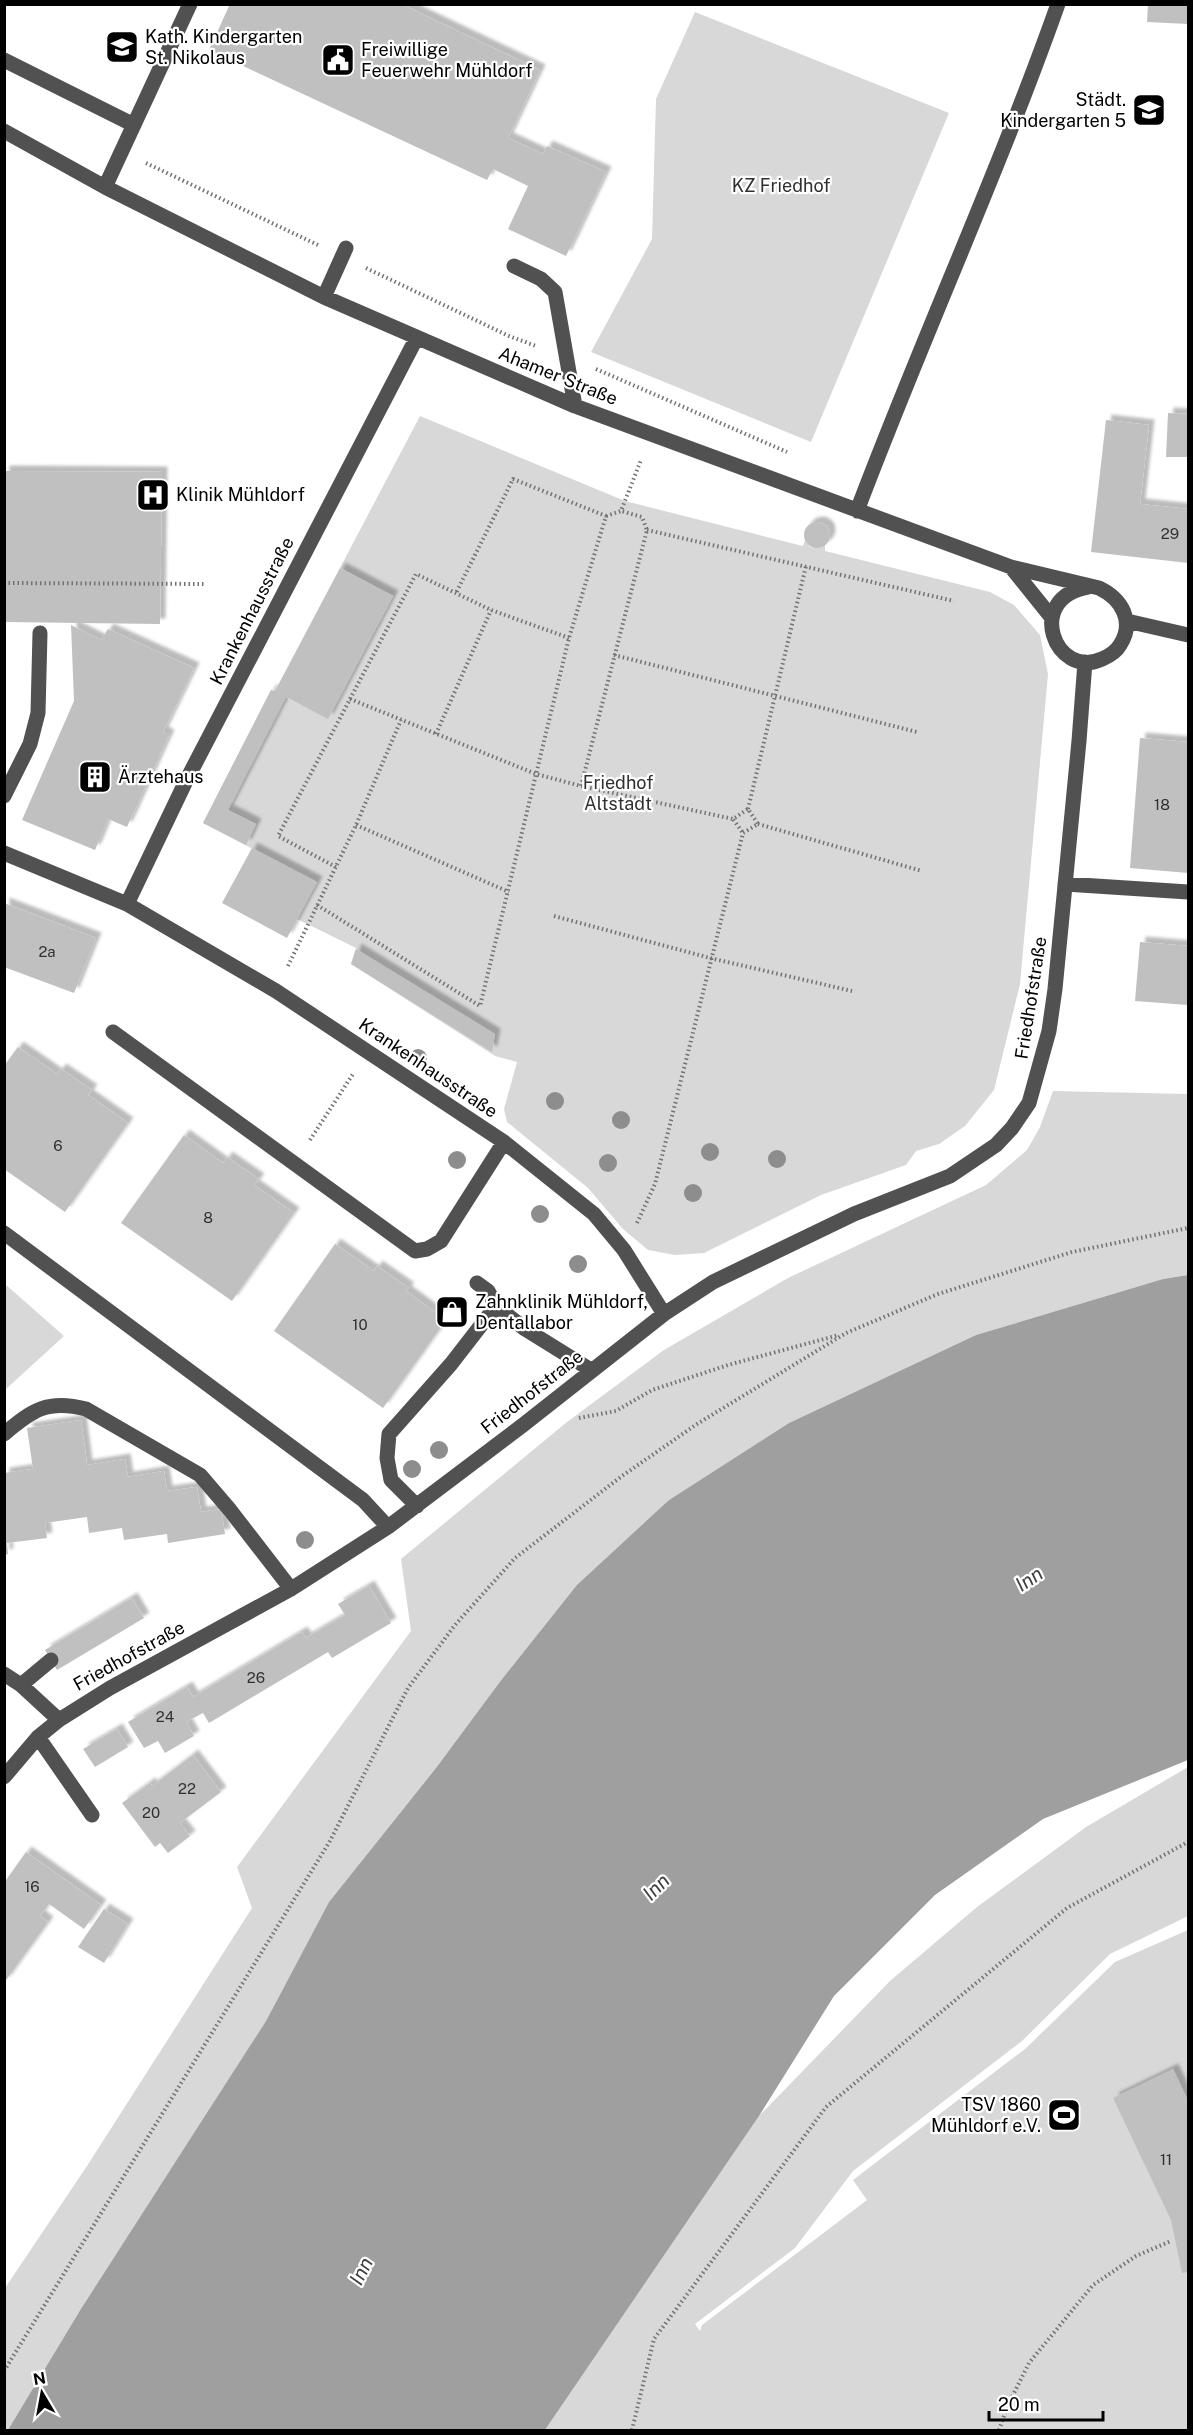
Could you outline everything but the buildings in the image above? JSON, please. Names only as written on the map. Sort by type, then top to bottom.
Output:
[{"type":"street","points":[[105,187],[190,4]]},
{"type":"street","points":[[857,511],[923,341],[1029,87],[1058,4]]},
{"type":"street","points":[[4,60],[134,125]]},
{"type":"street","name":"Ahamer Straße","points":[[4,132],[105,187],[324,297],[416,339],[575,406],[1011,567],[1088,587]]},
{"type":"street","points":[[324,297],[345,253]]},
{"type":"street","points":[[514,266],[541,279],[555,292],[575,406]]},
{"type":"street","name":"Krankenhausstraße","points":[[127,904],[185,783],[416,339]]},
{"type":"street","points":[[1011,567],[1052,618]]},
{"type":"street","points":[[1088,587],[1100,588],[1118,601],[1127,621],[1120,646],[1104,658],[1085,662],[1075,660],[1059,647],[1051,628],[1056,606],[1064,596],[1088,587]]},
{"type":"street","points":[[1127,621],[1188,635]]},
{"type":"street","points":[[4,796],[30,744],[38,713],[40,633]]},
{"type":"street","name":"Friedhofstraße","points":[[4,1777],[38,1737],[59,1720],[110,1688],[291,1589],[388,1527],[664,1314],[713,1282],[854,1214],[950,1176],[996,1145],[1012,1128],[1029,1102],[1048,1031],[1065,884],[1085,662]]},
{"type":"street","name":"Krankenhausstraße","points":[[4,853],[127,904],[276,991],[504,1142],[594,1214],[624,1250],[664,1314]]},
{"type":"street","points":[[1065,884],[1188,892]]},
{"type":"street","points":[[112,1032],[415,1251],[427,1249],[441,1241],[504,1142]]},
{"type":"street","points":[[4,1233],[363,1500],[388,1527]]},
{"type":"street","points":[[477,1283],[488,1291],[496,1306],[525,1329],[591,1370]]},
{"type":"street","points":[[417,1506],[391,1480],[387,1458],[389,1434],[450,1364],[496,1306]]},
{"type":"street","points":[[4,1434],[28,1413],[39,1408],[71,1405],[86,1409],[200,1475],[291,1589]]},
{"type":"street","points":[[21,1685],[51,1660]]},
{"type":"street","points":[[4,1674],[21,1685],[59,1720]]},
{"type":"street","points":[[38,1737],[92,1815]]},
{"type":"path","points":[[122,151],[345,253],[509,336],[568,357],[645,389],[791,454]]},
{"type":"path","points":[[317,905],[480,1006],[569,638],[606,516],[513,479],[456,593]]},
{"type":"path","points":[[581,786],[647,530],[642,517],[621,511]]},
{"type":"path","points":[[647,530],[954,601]]},
{"type":"path","points":[[733,819],[748,809],[806,566]]},
{"type":"path","points":[[336,867],[278,836],[416,574],[491,610],[569,638]]},
{"type":"path","points":[[4,583],[161,586],[206,584]]},
{"type":"path","points":[[436,734],[491,610]]},
{"type":"path","points":[[614,656],[774,694],[917,732]]},
{"type":"path","points":[[350,699],[536,774],[733,819],[743,834]]},
{"type":"path","points":[[276,991],[356,825],[401,720]]},
{"type":"path","points":[[748,809],[758,824],[922,871]]},
{"type":"path","points":[[624,1250],[655,1184],[743,834],[758,824]]},
{"type":"path","points":[[356,825],[509,891]]},
{"type":"path","points":[[554,916],[710,958],[852,991]]},
{"type":"path","points":[[294,1164],[348,1081]]},
{"type":"path","points":[[574,1419],[616,1411],[652,1390],[728,1365],[846,1333],[939,1294],[1072,1252],[1188,1228]]},
{"type":"path","points":[[4,2371],[330,1841],[408,1688],[454,1625],[515,1558],[622,1476],[696,1424],[846,1333]]},
{"type":"path","points":[[632,2430],[654,2338],[826,2107],[1067,1908],[1188,1842]]},
{"type":"path","points":[[999,2430],[1007,2407],[1029,2363],[1093,2285],[1136,2256],[1171,2241]]},
{"type":"green space","name":"KZ Friedhof","points":[[695,12],[949,113],[811,442],[591,352],[652,239],[656,99]]},
{"type":"green space","name":"Friedhof Altstadt","points":[[420,416],[625,501],[803,546],[805,540],[810,547],[818,548],[825,545],[825,551],[990,592],[1014,605],[1040,635],[1048,674],[1020,984],[994,1090],[965,1126],[939,1144],[916,1151],[906,1165],[821,1195],[704,1253],[675,1255],[648,1250],[623,1229],[588,1188],[507,1122],[504,1109],[517,1062],[495,1056],[351,964],[356,948],[297,919],[316,882],[203,823],[271,690],[328,718],[393,596],[340,568]]},
{"type":"green space","points":[[1053,1091],[1188,1094],[1188,1275],[1163,1279],[976,1335],[789,1423],[669,1500],[499,1683],[436,1768],[329,1902],[266,2021],[8,2430],[5,2430],[5,2288],[87,2166],[252,1908],[237,1867],[411,1631],[401,1559],[567,1422],[664,1350],[788,1278],[986,1185],[1027,1150],[1040,1127]]},
{"type":"green space","points":[[5,1284],[64,1336],[5,1390]]},
{"type":"green space","name":"TSV 1860 Mühldorf e.V.","points":[[1188,1767],[1188,1916],[1110,1954],[1022,2041],[853,2171],[795,2248],[695,2324],[700,2331],[702,2325],[867,2200],[853,2180],[1025,2049],[1115,1962],[1188,1930],[1188,2430],[545,2430],[759,2116],[890,1981],[977,1907],[1086,1827]]},
{"type":"water","name":"Inn","points":[[1188,1275],[1188,1760],[1043,1819],[935,1895],[834,1996],[759,2116],[545,2430],[8,2430],[81,2309],[266,2021],[329,1902],[577,1585],[669,1500],[789,1423],[976,1335],[1163,1279]]},
{"type":"place","name":"Kath. Kindergarten St. Nikolaus","points":[[122,47]]},
{"type":"place","name":"Freiwillige Feuerwehr Mühldorf","points":[[338,60]]},
{"type":"place","name":"Städt. Kindergarten 5","points":[[1149,110]]},
{"type":"place","name":"Klinik Mühldorf","points":[[153,495]]},
{"type":"place","name":"Ärztehaus","points":[[95,777]]},
{"type":"place","name":"Zahnklinik Mühldorf, Dentallabor","points":[[452,1312]]},
{"type":"place","name":"TSV 1860 Mühldorf e.V.","points":[[1064,2115]]}]
